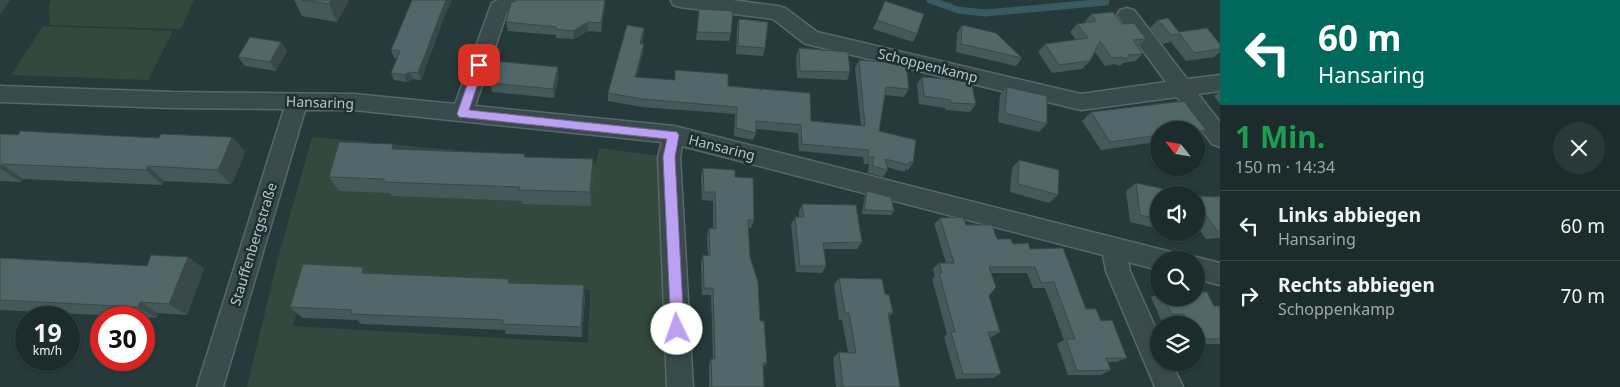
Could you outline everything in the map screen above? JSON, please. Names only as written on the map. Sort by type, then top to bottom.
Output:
[{"type":"street","points":[[462,114],[499,8],[514,0]]},
{"type":"street","name":"Schoppenkamp","points":[[680,0],[778,13],[811,38],[1081,102],[1220,83]]},
{"type":"street","points":[[1127,15],[1220,138]]},
{"type":"street","name":"Hansaring","points":[[0,94],[172,100],[354,102],[674,135],[1150,257]]},
{"type":"street","name":"Stauffenbergstraße","points":[[210,387],[297,100]]},
{"type":"street","points":[[674,135],[669,157],[680,387]]},
{"type":"street","points":[[1114,248],[1118,271],[1164,380],[1170,387]]},
{"type":"street","points":[[1205,270],[1220,274]]},
{"type":"green space","points":[[51,0],[194,0],[181,29],[50,25],[49,3]]},
{"type":"green space","points":[[43,26],[173,31],[148,80],[11,75]]},
{"type":"green space","points":[[312,137],[596,163],[599,148],[669,157],[680,387],[247,387],[277,262]],"holes":[[[309,274],[590,290],[588,343],[293,326]]]},
{"type":"building","points":[[301,0],[331,0],[329,4]]},
{"type":"building","points":[[412,0],[446,0],[418,73],[410,72],[404,75],[391,73],[400,51],[391,50]]},
{"type":"building","points":[[517,0],[605,0],[601,23],[588,22],[573,31],[555,29],[556,27],[506,22],[511,3]]},
{"type":"building","points":[[885,1],[924,14],[917,34],[877,20]]},
{"type":"building","points":[[699,9],[733,11],[731,33],[697,32]]},
{"type":"building","points":[[1113,12],[1122,24],[1134,23],[1146,39],[1133,40],[1143,54],[1129,55],[1127,59],[1122,57],[1112,58],[1100,41],[1090,61],[1059,65],[1045,44],[1088,38],[1077,24],[1096,21],[1091,14]]},
{"type":"building","points":[[1168,18],[1179,32],[1207,28],[1220,44],[1220,49],[1194,53],[1180,34],[1171,35],[1158,20]]},
{"type":"building","points":[[739,19],[768,22],[765,48],[738,46]]},
{"type":"building","points":[[627,25],[644,28],[640,44],[644,44],[635,77],[675,80],[675,70],[728,74],[728,86],[761,89],[761,91],[762,89],[810,93],[811,121],[865,126],[859,60],[906,64],[909,89],[886,87],[879,131],[916,140],[913,163],[909,162],[909,165],[885,159],[888,170],[872,166],[874,157],[868,157],[868,150],[802,144],[801,125],[756,121],[756,133],[736,128],[737,107],[642,99],[608,93]]},
{"type":"building","points":[[962,25],[996,33],[1022,58],[961,44]]},
{"type":"building","points":[[250,37],[281,42],[270,62],[238,57]]},
{"type":"building","points":[[799,48],[848,52],[850,72],[800,71]]},
{"type":"building","points":[[495,61],[558,67],[553,89],[490,83]]},
{"type":"building","points":[[922,77],[971,81],[976,104],[951,103],[951,100],[924,96]]},
{"type":"building","points":[[1007,87],[1047,96],[1047,124],[1005,113]]},
{"type":"building","points":[[1184,101],[1199,121],[1150,121],[1150,136],[1110,142],[1091,112]]},
{"type":"building","points":[[20,131],[159,138],[161,134],[232,137],[217,170],[148,166],[146,170],[2,164],[0,167],[0,134],[18,135]]},
{"type":"building","points":[[339,142],[393,144],[392,149],[525,154],[524,157],[593,159],[590,192],[519,190],[520,187],[384,182],[384,179],[329,177]]},
{"type":"building","points":[[1019,160],[1059,170],[1058,195],[1018,184]]},
{"type":"building","points":[[703,168],[735,170],[735,177],[753,178],[754,220],[748,220],[750,257],[758,282],[760,321],[764,321],[767,363],[763,363],[764,387],[712,387],[711,359],[715,359],[713,288],[704,288],[703,255],[710,256],[709,228],[716,229],[715,192],[704,192]]},
{"type":"building","points":[[1136,183],[1150,186],[1150,217],[1140,215]]},
{"type":"building","points":[[867,191],[891,197],[894,211],[864,210]]},
{"type":"building","points":[[1205,196],[1220,196],[1220,232],[1218,232],[1205,214]]},
{"type":"building","points":[[802,204],[856,205],[862,242],[823,243],[826,266],[800,266],[795,217],[804,217]]},
{"type":"building","points":[[963,217],[966,225],[992,225],[997,239],[1011,239],[1013,244],[1028,243],[1030,249],[1063,248],[1086,309],[1096,309],[1101,321],[1112,320],[1127,358],[1106,358],[1111,370],[1077,371],[1066,339],[1075,339],[1054,282],[1041,283],[1035,267],[989,267],[996,287],[989,296],[1000,332],[988,332],[1001,374],[963,374],[951,332],[955,332],[939,273],[942,273],[939,263],[954,263],[940,218]]},
{"type":"building","points":[[151,255],[188,257],[169,304],[140,302],[138,306],[118,306],[0,300],[0,258],[147,266]]},
{"type":"building","points":[[303,264],[363,267],[362,273],[509,279],[508,283],[584,285],[581,327],[502,324],[503,320],[351,314],[352,310],[290,307]]},
{"type":"building","points":[[839,278],[882,279],[885,294],[889,295],[893,313],[888,313],[900,387],[843,387],[839,352],[856,353],[849,313],[845,313]]},
{"type":"building","points":[[1205,292],[1207,292],[1214,306],[1220,306],[1220,339],[1205,339],[1205,316],[1172,314],[1168,306],[1205,306]]},
{"type":"waterway","points":[[930,0],[958,10],[985,13],[1106,2]]},
{"type":"route","points":[[479,65],[462,114],[674,135],[669,157],[677,329]]}]
